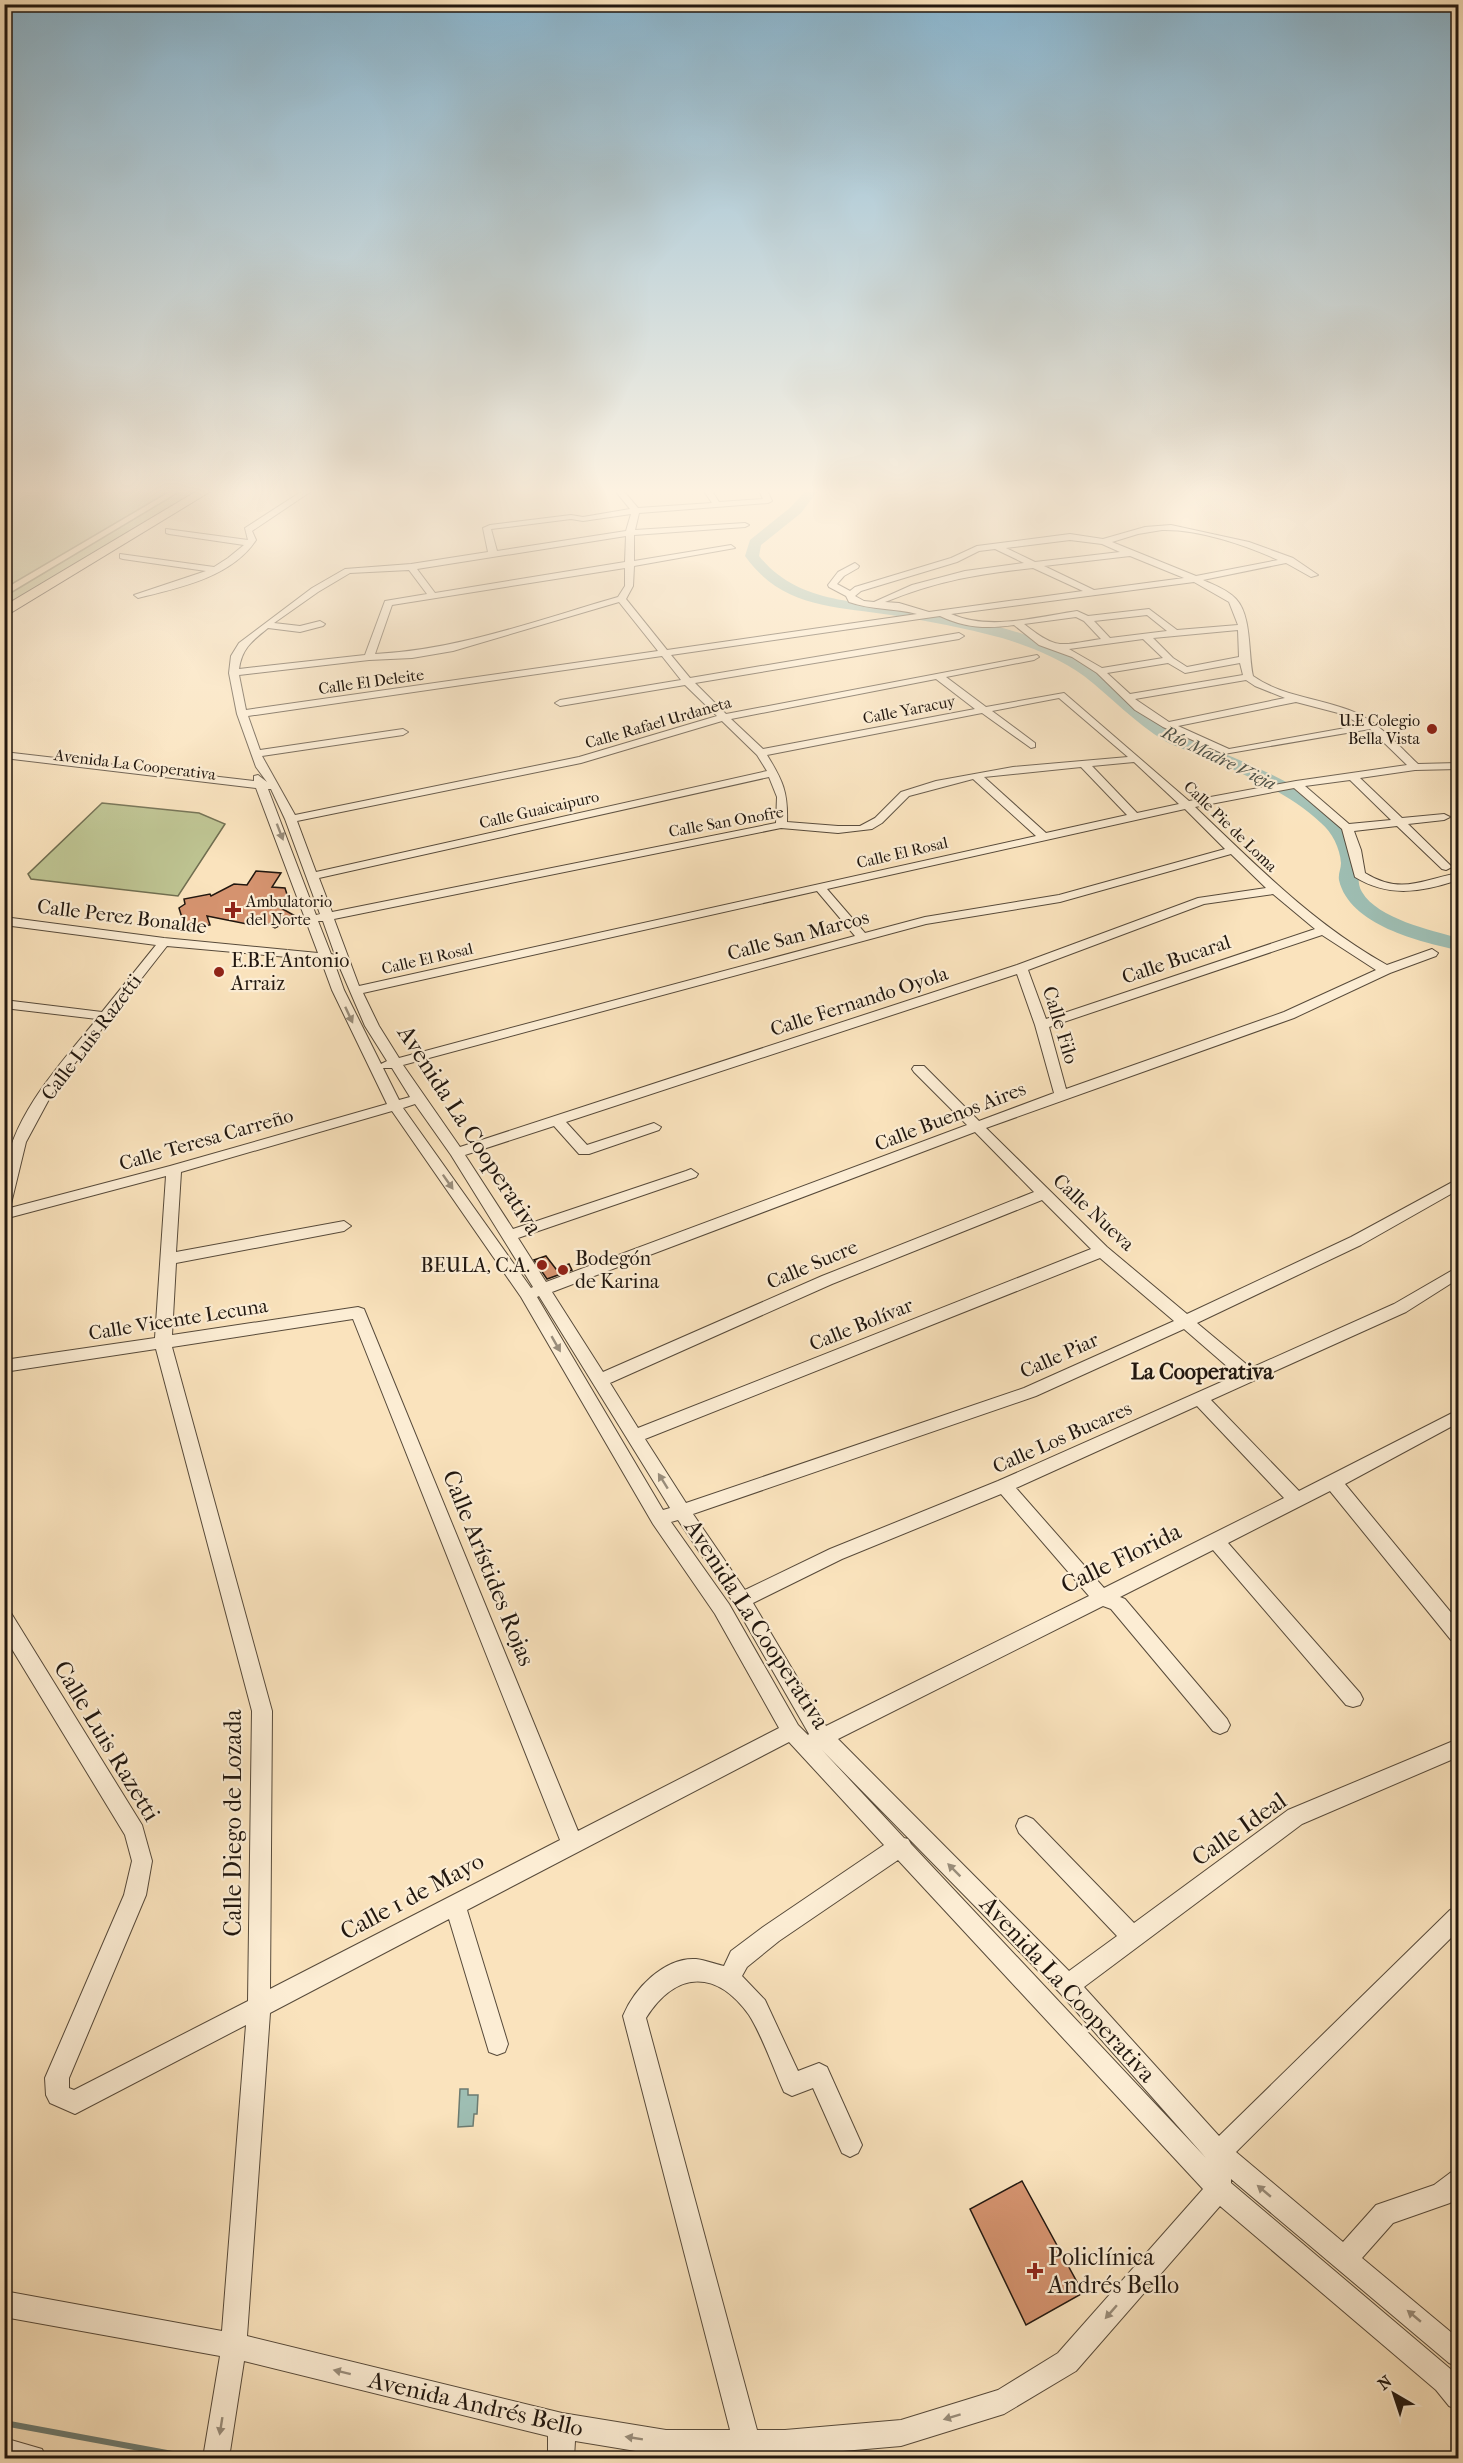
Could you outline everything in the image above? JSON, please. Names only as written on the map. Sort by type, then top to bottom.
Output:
[{"type":"main road","points":[[4,613],[21,603]]},
{"type":"street","points":[[297,603],[242,645],[236,656],[234,673],[369,657],[412,655],[453,648],[607,603]]},
{"type":"street","points":[[369,657],[388,603]]},
{"type":"street","points":[[624,603],[688,682],[761,753],[773,773],[782,796],[781,825]]},
{"type":"street","points":[[875,603],[899,606],[974,625],[1075,614],[1087,619],[1108,641]]},
{"type":"street","name":"Calle El Deleite","points":[[242,714],[1012,603]]},
{"type":"street","points":[[1234,603],[1243,627],[1244,659],[1248,676],[1258,684],[1296,699],[1346,712],[1372,726],[1415,767]]},
{"type":"street","points":[[1087,619],[1149,612],[1175,633]]},
{"type":"street","points":[[1016,622],[1032,637],[1059,648],[1100,671],[1139,708],[1167,725],[1228,752],[1372,726]]},
{"type":"street","points":[[266,625],[300,629],[320,624]]},
{"type":"street","points":[[1059,648],[1145,636],[1243,627]]},
{"type":"street","points":[[560,703],[959,636]]},
{"type":"street","points":[[1145,636],[1170,660],[1185,669],[1244,659]]},
{"type":"street","name":"Calle Rafael Urdaneta","points":[[291,819],[581,760],[724,717],[1034,657]]},
{"type":"street","points":[[1100,671],[1170,660]]},
{"type":"street","name":"Avenida La Cooperativa","points":[[234,673],[242,714],[335,958],[372,1026],[509,1236],[535,1292],[659,1520],[722,1609],[806,1738],[901,1846],[1219,2189],[1445,2381],[1458,2397]]},
{"type":"street","points":[[938,676],[1031,745]]},
{"type":"street","points":[[1129,697],[1248,676]]},
{"type":"street","name":"Calle Yaracuy","points":[[761,753],[1061,695]]},
{"type":"street","name":"Calle Pie de Loma","points":[[1061,695],[1188,805],[1274,890],[1322,931],[1386,970]]},
{"type":"street","points":[[1167,725],[1296,699]]},
{"type":"street","points":[[264,775],[403,732]]},
{"type":"street","name":"Avenida La Cooperativa","points":[[4,748],[264,775]]},
{"type":"street","name":"Avenida La Cooperativa","points":[[4,755],[264,775]]},
{"type":"street","name":"Calle San Onofre","points":[[320,918],[781,825],[852,830],[867,828],[878,822],[905,794],[976,776],[1136,759]]},
{"type":"street","points":[[1084,764],[1135,817]]},
{"type":"street","name":"Calle El Rosal","points":[[355,991],[1188,805],[1352,776],[1415,767],[1458,766]]},
{"type":"street","name":"Calle Guaicaipuro","points":[[313,876],[773,773]]},
{"type":"street","name":"Avenida La Cooperativa","points":[[264,775],[291,819],[313,876],[320,918]]},
{"type":"street","points":[[976,776],[1044,837]]},
{"type":"street","points":[[1352,776],[1379,799],[1400,823],[1446,867]]},
{"type":"street","points":[[1286,786],[1347,828],[1355,850],[1359,875],[1367,881],[1384,888],[1407,889],[1425,888],[1458,876]]},
{"type":"street","points":[[1347,828],[1444,817]]},
{"type":"street","name":"Calle San Marcos","points":[[376,1068],[925,921],[1060,898],[1233,850]]},
{"type":"street","points":[[819,887],[863,938]]},
{"type":"street","name":"Calle Fernando Oyola","points":[[457,1153],[1021,968],[1202,902],[1274,890]]},
{"type":"street","name":"Calle Perez Bonalde","points":[[4,921],[164,942],[335,958]]},
{"type":"street","name":"Calle Bucaral","points":[[1042,1024],[1322,931]]},
{"type":"street","name":"Calle Luis Razetti","points":[[4,1205],[19,1142],[48,1089],[164,942]]},
{"type":"street","name":"Calle Buenos Aires","points":[[535,1292],[1061,1095],[1289,1015],[1386,970],[1432,953]]},
{"type":"street","name":"Avenida La Cooperativa","points":[[335,958],[338,990],[394,1106],[601,1380],[682,1512],[742,1600],[806,1738],[1068,1985],[1218,2153],[1458,2354]]},
{"type":"street","name":"Calle Filo","points":[[1021,968],[1042,1024],[1061,1095]]},
{"type":"street","points":[[4,1004],[106,1016]]},
{"type":"street","name":"Calle Nueva","points":[[919,1069],[1102,1251],[1249,1376]]},
{"type":"street","name":"Calle Teresa Carreño","points":[[4,1214],[174,1169],[418,1099]]},
{"type":"street","points":[[556,1121],[584,1151],[654,1127]]},
{"type":"street","name":"Calle Diego de Lozada","points":[[174,1169],[163,1344],[262,1711],[260,2006],[234,2346],[216,2458]]},
{"type":"street","points":[[509,1236],[691,1174]]},
{"type":"street","name":"Calle Piar","points":[[659,1520],[1030,1392],[1356,1241],[1458,1184]]},
{"type":"street","name":"Calle Sucre","points":[[601,1380],[827,1280],[1043,1194]]},
{"type":"street","points":[[168,1259],[344,1226]]},
{"type":"street","name":"Calle Bolívar","points":[[635,1436],[1102,1251]]},
{"type":"street","name":"Calle Los Bucares","points":[[742,1600],[836,1554],[1004,1486],[1400,1308],[1458,1272]]},
{"type":"street","name":"Calle Vicente Lecuna","points":[[4,1366],[358,1313]]},
{"type":"street","name":"Calle Arístides Rojas","points":[[358,1313],[572,1843]]},
{"type":"street","points":[[1200,1399],[1296,1499]]},
{"type":"street","name":"Calle Florida","points":[[806,1738],[1101,1597],[1333,1482],[1458,1416]]},
{"type":"street","points":[[1333,1482],[1458,1634]]},
{"type":"street","points":[[1004,1486],[1101,1597],[1118,1604],[1220,1725]]},
{"type":"street","points":[[1215,1540],[1353,1699]]},
{"type":"street","name":"Calle Luis Razetti","points":[[4,1619],[135,1832],[142,1861],[135,1895],[57,2078],[58,2095]]},
{"type":"street","name":"Calle 1 de Mayo","points":[[58,2095],[75,2102],[572,1843],[806,1738]]},
{"type":"street","name":"Calle Ideal","points":[[1068,1985],[1295,1817],[1458,1748]]},
{"type":"street","points":[[1026,1826],[1132,1938]]},
{"type":"street","points":[[729,1978],[739,1959],[771,1934],[901,1846]]},
{"type":"street","points":[[455,1904],[497,2044]]},
{"type":"street","points":[[1219,2189],[1218,2153],[1458,1917]]},
{"type":"street","points":[[747,2443],[634,2016],[645,1999],[663,1981],[681,1972],[696,1970],[729,1978],[747,1994],[757,2008],[792,2084],[819,2075],[850,2145]]},
{"type":"street","points":[[1345,2258],[1385,2214],[1441,2194],[1458,2181]]},
{"type":"street","name":"Avenida Andrés Bello","points":[[4,2304],[234,2346],[562,2426],[666,2443],[785,2443],[901,2433],[1004,2401],[1067,2362],[1219,2189]]},
{"type":"street","points":[[561,2458],[562,2426]]},
{"type":"street","points":[[4,2451],[33,2458]]},
{"type":"green space","points":[[4,603],[21,603],[5,613]]},
{"type":"green space","points":[[102,803],[199,813],[225,824],[178,896],[31,879],[28,874]]},
{"type":"water","points":[[460,2089],[468,2089],[468,2095],[478,2095],[477,2114],[474,2114],[473,2126],[458,2127]]},
{"type":"building","name":"Ambulatorio del Norte","points":[[256,871],[281,873],[272,887],[285,888],[289,901],[279,907],[297,917],[275,928],[257,918],[247,924],[207,916],[210,925],[197,927],[191,927],[183,921],[179,908],[185,904],[184,899],[210,894],[211,896],[234,884],[247,885]]},
{"type":"building","points":[[546,1256],[556,1269],[569,1264],[572,1270],[547,1279],[534,1260]]},
{"type":"building","name":"Policlínica Andrés Bello","points":[[1022,2181],[1083,2293],[1026,2325],[970,2209]]},
{"type":"waterway","name":"Río Madre Vieja","points":[[829,603],[903,612],[971,625],[1015,637],[1073,661],[1169,736],[1273,782],[1316,809],[1333,824],[1343,840],[1350,858],[1348,878],[1352,893],[1362,905],[1392,923],[1458,944]]},
{"type":"waterway","points":[[4,2423],[194,2458]]},
{"type":"place","name":"U.E Colegio Bella Vista","points":[[1432,729]]},
{"type":"place","name":"Ambulatorio del Norte","points":[[233,910]]},
{"type":"place","name":"E.B.E Antonio Arraiz","points":[[219,972]]},
{"type":"place","name":"BEULA, C.A.","points":[[542,1265]]},
{"type":"place","name":"Bodegón de Karina","points":[[563,1270]]},
{"type":"place","name":"Policlínica Andrés Bello","points":[[1035,2271]]},
{"type":"district","name":"La Cooperativa","points":[[1202,1371]]}]
